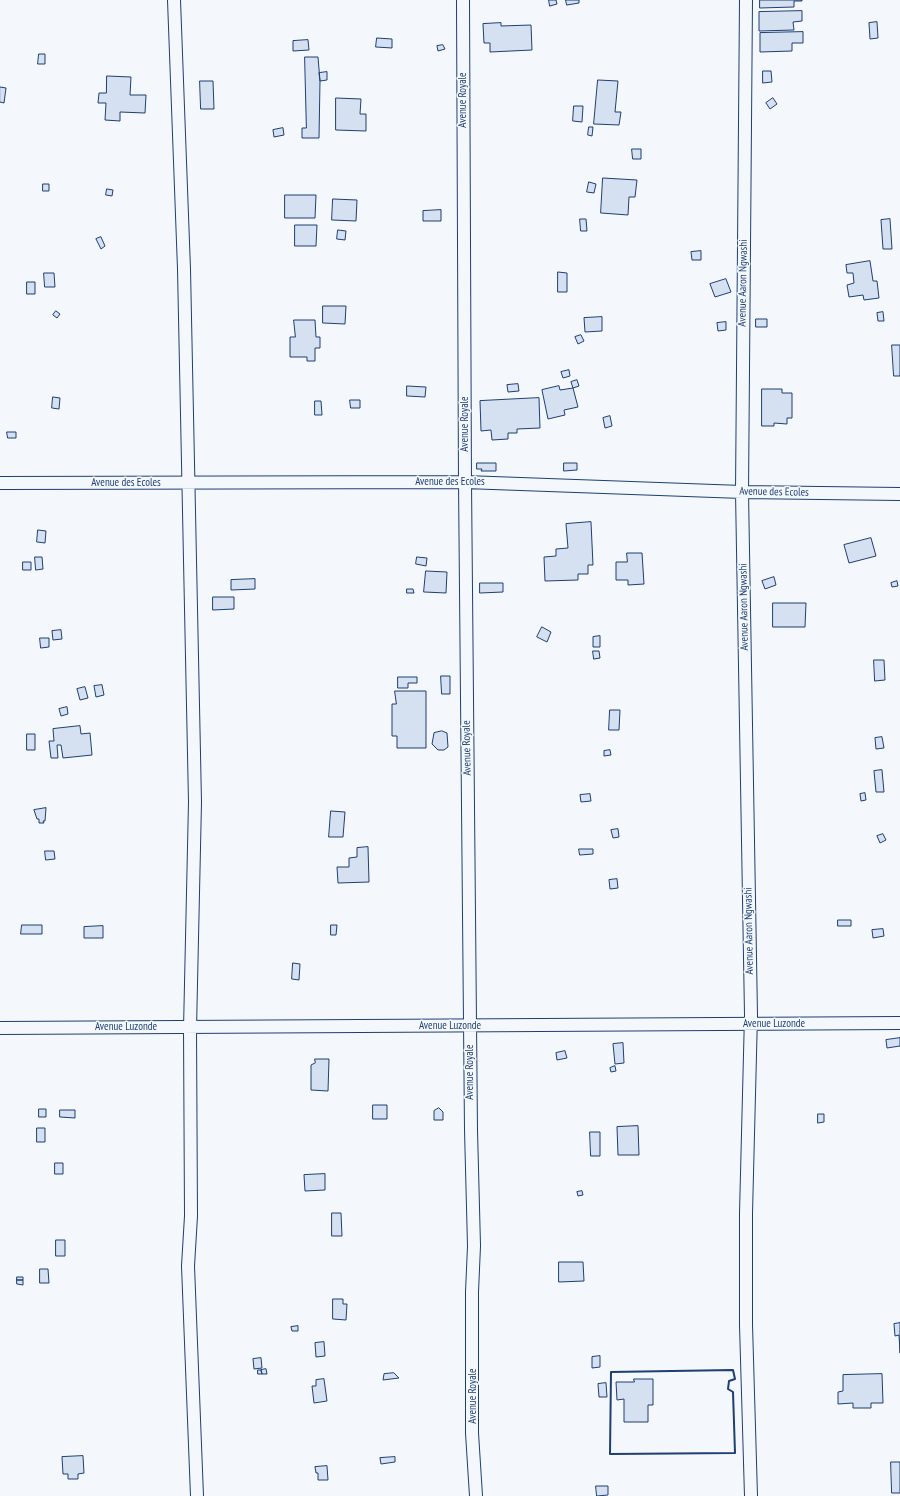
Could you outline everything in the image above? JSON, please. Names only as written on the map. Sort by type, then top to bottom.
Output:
[{"type":"street","points":[[174,0],[184,269],[195,802],[190,1027],[191,1202],[188,1266],[197,1496]]},
{"type":"street","name":"Avenue Royale","points":[[463,0],[465,482],[471,1130],[474,1246],[472,1292],[472,1433],[476,1496]]},
{"type":"street","name":"Avenue Aaron Ngwashi","points":[[746,0],[742,492],[750,1024],[746,1214],[746,1325],[751,1496]]},
{"type":"street","name":"Avenue des Ecoles","points":[[0,483],[465,482],[742,492],[900,494]]},
{"type":"street","name":"Avenue Luzonde","points":[[0,1028],[900,1024]]},
{"type":"building","points":[[549,0],[556,0],[557,4],[550,6]]},
{"type":"building","points":[[566,0],[579,0],[579,3],[567,5]]},
{"type":"building","points":[[760,0],[802,1],[794,1],[794,7],[760,8]]},
{"type":"building","points":[[802,11],[802,21],[793,22],[794,30],[759,31],[759,12]]},
{"type":"building","points":[[877,22],[878,38],[870,39],[869,23]]},
{"type":"building","points":[[501,23],[501,26],[531,25],[532,50],[490,52],[490,43],[484,43],[483,24]]},
{"type":"building","points":[[803,32],[803,43],[792,43],[792,51],[760,52],[760,33]]},
{"type":"building","points":[[377,38],[392,39],[392,48],[376,47]]},
{"type":"building","points":[[308,40],[309,50],[293,51],[293,41]]},
{"type":"building","points":[[443,45],[445,49],[438,51],[437,46]]},
{"type":"building","points":[[39,54],[45,54],[45,64],[38,64]]},
{"type":"building","points":[[305,57],[318,57],[320,81],[319,138],[302,138],[302,128],[306,128]]},
{"type":"building","points":[[763,71],[771,71],[772,82],[763,83]]},
{"type":"building","points":[[327,72],[327,80],[320,81],[319,73]]},
{"type":"building","points":[[107,76],[131,77],[130,95],[146,95],[145,113],[120,112],[120,121],[105,120],[106,103],[98,103],[99,93],[106,93]]},
{"type":"building","points":[[598,80],[618,81],[615,112],[621,112],[619,125],[594,124]]},
{"type":"building","points":[[200,81],[213,81],[214,109],[201,109]]},
{"type":"building","points":[[0,87],[6,88],[4,103],[0,102]]},
{"type":"building","points":[[336,98],[361,99],[360,114],[366,114],[366,131],[336,130]]},
{"type":"building","points":[[773,98],[777,104],[770,109],[766,103]]},
{"type":"building","points":[[574,106],[583,106],[582,122],[573,121]]},
{"type":"building","points":[[589,127],[593,127],[592,136],[588,135]]},
{"type":"building","points":[[283,128],[284,135],[274,137],[273,130]]},
{"type":"building","points":[[632,149],[641,149],[641,159],[633,159]]},
{"type":"building","points":[[603,178],[637,180],[635,197],[629,197],[628,215],[601,213]]},
{"type":"building","points":[[589,182],[596,184],[594,193],[587,192]]},
{"type":"building","points":[[43,184],[49,184],[49,191],[43,191]]},
{"type":"building","points":[[107,189],[113,190],[112,196],[106,195]]},
{"type":"building","points":[[285,195],[316,195],[315,218],[285,218]]},
{"type":"building","points":[[333,199],[357,200],[356,221],[332,220]]},
{"type":"building","points":[[441,210],[441,221],[423,221],[423,211]]},
{"type":"building","points":[[580,219],[586,219],[587,231],[581,231]]},
{"type":"building","points":[[890,219],[892,249],[883,249],[881,220]]},
{"type":"building","points":[[295,225],[317,225],[316,246],[295,246]]},
{"type":"building","points":[[338,230],[346,231],[345,240],[337,239]]},
{"type":"building","points":[[101,237],[105,246],[101,249],[96,239]]},
{"type":"building","points":[[701,251],[701,260],[692,260],[691,252]]},
{"type":"building","points":[[870,261],[873,281],[877,281],[879,298],[864,300],[863,295],[849,297],[847,285],[854,283],[853,273],[847,273],[846,265]]},
{"type":"building","points":[[558,272],[567,273],[567,292],[558,292]]},
{"type":"building","points":[[44,273],[54,273],[55,287],[45,287]]},
{"type":"building","points":[[726,279],[731,292],[715,297],[710,284]]},
{"type":"building","points":[[27,282],[35,282],[35,294],[27,294]]},
{"type":"building","points":[[323,306],[346,306],[345,324],[323,323]]},
{"type":"building","points":[[56,311],[60,314],[57,318],[53,315]]},
{"type":"building","points":[[883,312],[884,321],[878,321],[877,313]]},
{"type":"building","points":[[602,317],[602,331],[585,332],[584,318]]},
{"type":"building","points":[[756,319],[767,319],[767,327],[756,327]]},
{"type":"building","points":[[294,320],[315,320],[316,337],[320,337],[320,348],[315,348],[315,361],[307,361],[307,357],[290,357],[290,337],[295,337]]},
{"type":"building","points":[[726,322],[726,330],[718,331],[717,323]]},
{"type":"building","points":[[581,335],[584,341],[578,344],[575,337]]},
{"type":"building","points":[[892,345],[900,345],[900,376],[894,376]]},
{"type":"building","points":[[569,370],[570,376],[563,378],[561,372]]},
{"type":"building","points":[[577,380],[579,386],[573,388],[571,382]]},
{"type":"building","points":[[518,384],[519,391],[508,392],[507,385]]},
{"type":"building","points":[[407,386],[426,387],[425,397],[407,396]]},
{"type":"building","points":[[559,386],[560,390],[573,388],[578,407],[564,410],[565,415],[548,419],[542,390]]},
{"type":"building","points":[[762,389],[782,389],[782,393],[792,393],[792,418],[787,418],[787,424],[774,423],[774,426],[762,426]]},
{"type":"building","points":[[53,397],[60,398],[59,409],[52,408]]},
{"type":"building","points":[[539,398],[540,428],[517,429],[517,433],[508,433],[508,439],[492,440],[491,430],[481,431],[480,401]]},
{"type":"building","points":[[350,400],[360,400],[360,408],[351,408]]},
{"type":"building","points":[[315,401],[321,401],[322,415],[315,415]]},
{"type":"building","points":[[610,416],[612,426],[605,428],[603,418]]},
{"type":"building","points":[[7,432],[16,432],[16,438],[8,438]]},
{"type":"building","points":[[477,463],[496,463],[496,471],[481,471],[482,469],[477,469]]},
{"type":"building","points":[[564,463],[577,463],[577,470],[564,471]]},
{"type":"building","points":[[591,522],[593,565],[588,565],[588,574],[578,574],[578,580],[545,581],[544,557],[556,556],[556,549],[568,548],[566,524]]},
{"type":"building","points":[[38,530],[46,531],[45,543],[37,542]]},
{"type":"building","points":[[871,538],[876,556],[849,563],[844,545]]},
{"type":"building","points":[[627,553],[642,553],[644,584],[628,585],[628,580],[616,580],[616,562],[627,562]]},
{"type":"building","points":[[35,557],[42,557],[43,569],[36,570]]},
{"type":"building","points":[[417,557],[427,558],[426,566],[416,564]]},
{"type":"building","points":[[23,562],[31,562],[31,570],[23,570]]},
{"type":"building","points":[[426,571],[447,572],[446,593],[424,592]]},
{"type":"building","points":[[774,577],[776,585],[765,589],[762,581]]},
{"type":"building","points":[[255,579],[255,589],[231,590],[231,580]]},
{"type":"building","points":[[897,581],[898,586],[892,587],[891,583]]},
{"type":"building","points":[[480,583],[503,583],[503,592],[480,593]]},
{"type":"building","points":[[407,589],[413,589],[414,593],[407,593]]},
{"type":"building","points":[[213,597],[234,597],[234,609],[213,610]]},
{"type":"building","points":[[773,603],[806,603],[805,627],[773,627]]},
{"type":"building","points":[[542,627],[551,632],[547,642],[537,637]]},
{"type":"building","points":[[61,630],[62,639],[53,640],[52,631]]},
{"type":"building","points":[[600,636],[600,647],[593,647],[593,637]]},
{"type":"building","points":[[40,638],[49,638],[49,647],[41,648]]},
{"type":"building","points":[[593,651],[599,651],[600,658],[594,659]]},
{"type":"building","points":[[874,660],[884,660],[885,680],[875,681]]},
{"type":"building","points":[[441,676],[450,676],[450,694],[442,694]]},
{"type":"building","points":[[398,677],[417,677],[417,683],[408,683],[408,688],[398,688]]},
{"type":"building","points":[[102,685],[104,695],[96,697],[94,686]]},
{"type":"building","points":[[85,687],[88,698],[80,700],[77,689]]},
{"type":"building","points":[[395,691],[426,691],[426,748],[397,748],[397,736],[392,736],[392,704],[396,704]]},
{"type":"building","points":[[67,707],[68,714],[61,716],[59,709]]},
{"type":"building","points":[[610,710],[620,710],[619,730],[609,730]]},
{"type":"building","points":[[80,726],[81,734],[90,733],[92,755],[63,758],[61,745],[57,745],[58,758],[51,758],[49,741],[54,741],[53,729]]},
{"type":"building","points":[[442,731],[447,733],[448,747],[444,750],[438,750],[432,744],[434,733]]},
{"type":"building","points":[[27,734],[35,734],[35,750],[27,750]]},
{"type":"building","points":[[882,737],[884,748],[876,749],[875,738]]},
{"type":"building","points":[[610,750],[611,755],[604,756],[604,751]]},
{"type":"building","points":[[882,770],[884,792],[876,792],[874,771]]},
{"type":"building","points":[[865,793],[866,800],[861,801],[860,794]]},
{"type":"building","points":[[590,794],[591,801],[581,802],[580,795]]},
{"type":"building","points":[[46,808],[45,821],[43,821],[44,823],[39,823],[39,819],[37,819],[34,810]]},
{"type":"building","points":[[331,811],[345,812],[343,837],[329,837]]},
{"type":"building","points":[[618,829],[619,837],[613,838],[611,830]]},
{"type":"building","points":[[883,834],[886,840],[880,843],[877,836]]},
{"type":"building","points":[[368,847],[369,882],[338,883],[337,867],[349,867],[349,858],[357,857],[357,848]]},
{"type":"building","points":[[579,849],[593,849],[593,854],[580,855]]},
{"type":"building","points":[[45,851],[54,851],[55,859],[46,860]]},
{"type":"building","points":[[617,879],[618,888],[610,889],[609,880]]},
{"type":"building","points":[[838,920],[851,920],[851,926],[838,926]]},
{"type":"building","points":[[22,925],[42,925],[42,934],[21,934]]},
{"type":"building","points":[[331,925],[337,925],[336,935],[331,935]]},
{"type":"building","points":[[103,926],[103,938],[84,938],[84,927]]},
{"type":"building","points":[[883,929],[884,936],[873,938],[872,930]]},
{"type":"building","points":[[293,963],[300,964],[299,980],[292,979]]},
{"type":"building","points":[[900,1038],[900,1046],[887,1048],[886,1040]]},
{"type":"building","points":[[623,1043],[624,1063],[615,1064],[613,1044]]},
{"type":"building","points":[[565,1051],[567,1058],[557,1060],[556,1053]]},
{"type":"building","points":[[315,1059],[329,1059],[328,1091],[311,1090],[311,1065],[315,1063]]},
{"type":"building","points":[[615,1066],[616,1071],[611,1072],[610,1068]]},
{"type":"building","points":[[373,1105],[387,1105],[387,1119],[373,1119]]},
{"type":"building","points":[[439,1108],[443,1112],[443,1120],[434,1120],[434,1111]]},
{"type":"building","points":[[39,1109],[46,1109],[46,1117],[39,1117]]},
{"type":"building","points":[[60,1110],[75,1110],[75,1118],[60,1117]]},
{"type":"building","points":[[818,1114],[824,1114],[824,1122],[818,1123]]},
{"type":"building","points":[[638,1126],[639,1155],[618,1155],[617,1127]]},
{"type":"building","points":[[37,1128],[45,1128],[45,1142],[37,1142]]},
{"type":"building","points":[[590,1132],[600,1132],[600,1156],[591,1156]]},
{"type":"building","points":[[55,1163],[63,1163],[63,1174],[55,1174]]},
{"type":"building","points":[[325,1174],[325,1190],[305,1191],[304,1175]]},
{"type":"building","points":[[582,1191],[583,1195],[578,1196],[577,1192]]},
{"type":"building","points":[[332,1213],[341,1213],[342,1236],[332,1236]]},
{"type":"building","points":[[56,1240],[65,1240],[65,1256],[56,1256]]},
{"type":"building","points":[[559,1262],[583,1262],[584,1281],[559,1282]]},
{"type":"building","points":[[40,1269],[48,1269],[49,1283],[40,1283]]},
{"type":"building","points":[[17,1277],[23,1277],[23,1280],[17,1280]]},
{"type":"building","points":[[17,1280],[23,1280],[23,1285],[17,1284]]},
{"type":"building","points":[[333,1299],[343,1299],[343,1304],[347,1304],[346,1320],[333,1319]]},
{"type":"building","points":[[900,1323],[900,1353],[899,1335],[895,1336],[894,1324]]},
{"type":"building","points":[[298,1326],[298,1331],[292,1331],[291,1327]]},
{"type":"building","points":[[324,1342],[325,1356],[316,1357],[315,1343]]},
{"type":"building","points":[[600,1356],[600,1367],[592,1368],[592,1357]]},
{"type":"building","points":[[261,1358],[262,1368],[254,1369],[253,1359]]},
{"type":"building","points":[[266,1369],[267,1374],[262,1374],[261,1370]]},
{"type":"building","points":[[258,1370],[261,1370],[262,1374],[258,1374]]},
{"type":"building","points":[[394,1373],[399,1378],[383,1380],[384,1374]]},
{"type":"building","points":[[882,1374],[883,1403],[871,1403],[871,1408],[853,1408],[853,1403],[838,1404],[838,1392],[843,1391],[843,1375]]},
{"type":"building","points":[[324,1379],[327,1401],[314,1403],[312,1386],[316,1386],[316,1380]]},
{"type":"building","points":[[634,1379],[653,1379],[653,1405],[648,1405],[648,1422],[624,1422],[624,1399],[617,1400],[616,1382],[634,1382]]},
{"type":"building","points":[[606,1383],[607,1397],[599,1397],[598,1384]]},
{"type":"building","points":[[83,1456],[84,1473],[78,1474],[78,1479],[68,1479],[68,1474],[63,1474],[62,1457]]},
{"type":"building","points":[[395,1457],[395,1462],[381,1464],[380,1458]]},
{"type":"building","points":[[891,1462],[900,1462],[900,1493],[892,1493]]},
{"type":"building","points":[[327,1466],[328,1480],[318,1480],[318,1473],[316,1473],[315,1467]]},
{"type":"building","points":[[596,1486],[608,1486],[608,1495],[597,1496]]},
{"type":"wall","points":[[733,1370],[735,1379],[729,1381],[728,1389],[733,1392],[735,1453],[610,1454],[611,1372],[733,1370]]}]
